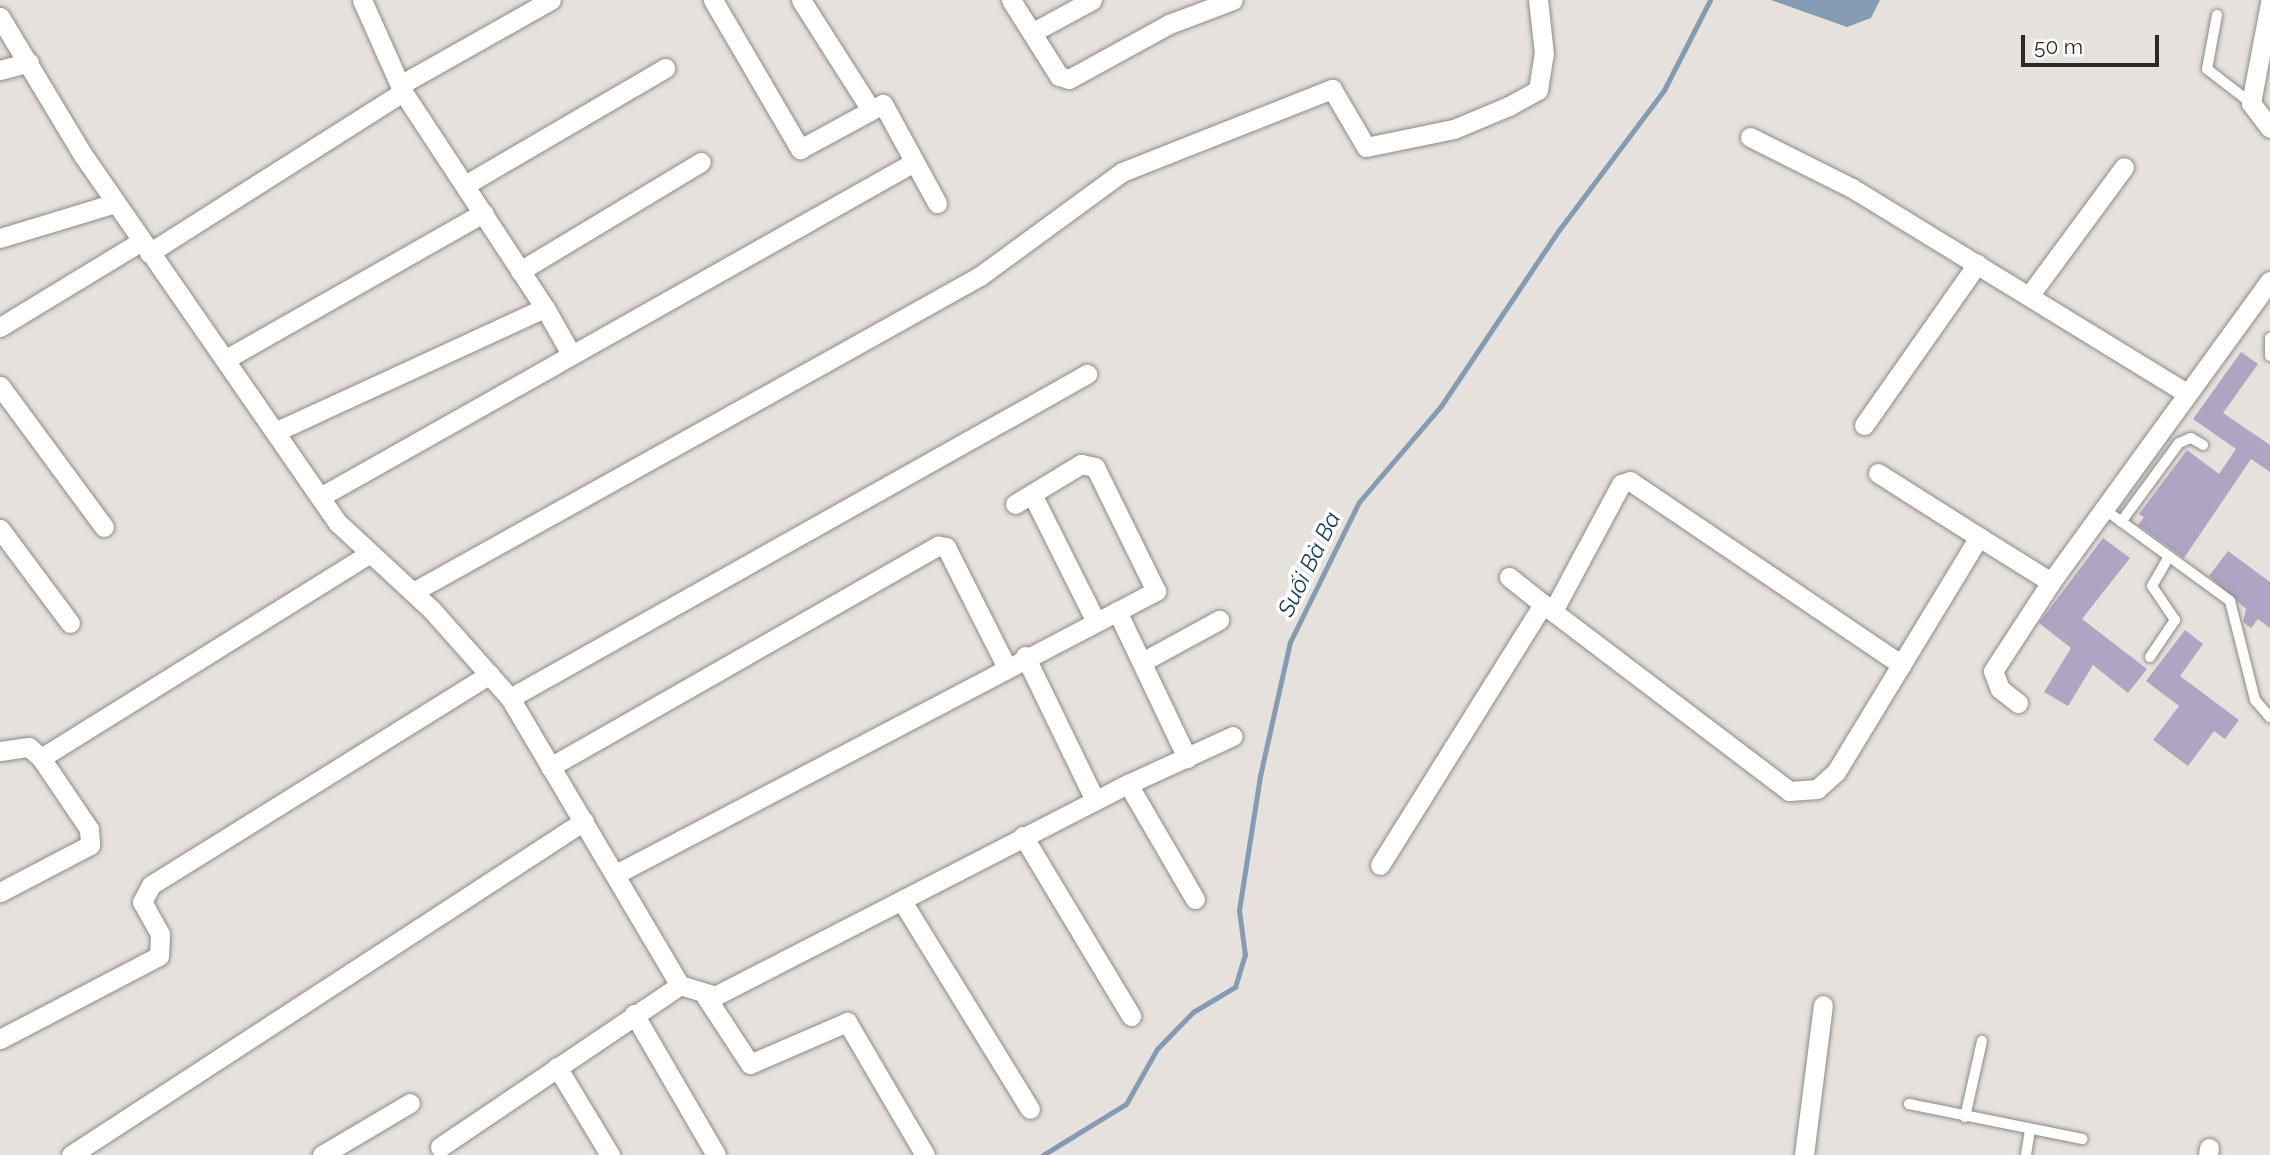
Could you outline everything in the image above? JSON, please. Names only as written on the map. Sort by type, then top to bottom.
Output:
[{"type":"street","points":[[362,0],[401,88],[545,308],[571,354]]},
{"type":"street","points":[[0,327],[145,247],[401,88],[551,0]]},
{"type":"street","points":[[713,0],[800,149],[883,104],[937,204]]},
{"type":"street","points":[[801,0],[871,110]]},
{"type":"street","points":[[1011,0],[1034,32],[1059,76],[1069,79],[1169,24],[1233,0]]},
{"type":"street","points":[[1034,32],[1092,0]]},
{"type":"street","points":[[413,592],[980,276],[1122,172],[1332,89],[1366,147],[1454,129],[1509,106],[1538,90],[1544,54],[1538,0]]},
{"type":"street","points":[[2270,4],[2251,103],[2270,128]]},
{"type":"street","points":[[0,17],[115,203],[277,431],[320,497],[369,554],[413,592],[510,698],[680,985],[706,997],[750,1065],[847,1022],[925,1155]]},
{"type":"street","points":[[0,70],[29,62]]},
{"type":"street","points":[[465,185],[665,68]]},
{"type":"street","points":[[1750,137],[1852,188],[2187,393]]},
{"type":"street","points":[[520,271],[701,162]]},
{"type":"street","points":[[320,497],[914,162]]},
{"type":"street","points":[[2029,296],[2124,167]]},
{"type":"street","points":[[0,238],[115,203]]},
{"type":"street","points":[[226,359],[483,213]]},
{"type":"street","points":[[1864,425],[1977,264]]},
{"type":"street","points":[[2018,703],[2000,689],[1993,671],[2051,582],[2270,281]]},
{"type":"street","points":[[277,431],[545,308]]},
{"type":"street","points":[[510,698],[1087,374]]},
{"type":"street","points":[[0,386],[104,527]]},
{"type":"street","points":[[616,874],[1025,656],[1117,611],[1156,587],[1095,467],[1081,464],[1023,499],[1095,620]]},
{"type":"street","points":[[1878,472],[2051,582]]},
{"type":"street","points":[[1380,865],[1548,608],[1621,484],[1630,481],[1902,665]]},
{"type":"street","points":[[0,529],[70,623]]},
{"type":"street","points":[[1508,578],[1789,791],[1817,789],[1836,772],[1979,537]]},
{"type":"street","points":[[550,767],[938,546],[946,547],[1006,666]]},
{"type":"street","points":[[41,758],[369,554]]},
{"type":"street","points":[[1117,611],[1188,758]]},
{"type":"street","points":[[1142,662],[1219,620]]},
{"type":"street","points":[[1025,656],[1095,800]]},
{"type":"street","points":[[0,1039],[159,956],[160,934],[142,902],[150,885],[490,674]]},
{"type":"street","points":[[706,997],[902,901],[1095,800],[1233,736]]},
{"type":"street","points":[[0,751],[29,747],[41,758],[89,830],[90,845],[0,892]]},
{"type":"street","points":[[1128,784],[1195,900]]},
{"type":"street","points":[[71,1155],[584,821]]},
{"type":"street","points":[[1023,836],[1131,1017]]},
{"type":"street","points":[[902,901],[1030,1109]]},
{"type":"street","points":[[440,1147],[680,985]]},
{"type":"street","points":[[1804,1155],[1823,1004]]},
{"type":"street","points":[[634,1014],[716,1155]]},
{"type":"street","points":[[558,1067],[610,1155]]},
{"type":"street","points":[[322,1155],[411,1103]]},
{"type":"lane","points":[[2217,15],[2207,69],[2251,103]]},
{"type":"lane","points":[[2270,338],[2270,356]]},
{"type":"lane","points":[[2121,522],[2179,443],[2191,438],[2203,445]]},
{"type":"lane","points":[[2104,509],[2230,601],[2255,700],[2270,717]]},
{"type":"lane","points":[[2150,657],[2175,620],[2152,586],[2169,557]]},
{"type":"lane","points":[[1965,1117],[1982,1041]]},
{"type":"lane","points":[[1909,1104],[2030,1131],[2081,1139]]},
{"type":"lane","points":[[2026,1155],[2030,1131]]},
{"type":"water","points":[[1771,0],[1880,0],[1871,18],[1847,27]]},
{"type":"building","points":[[2241,352],[2258,364],[2223,413],[2270,445],[2270,472],[2251,459],[2184,558],[2138,525],[2144,517],[2139,514],[2187,450],[2219,474],[2236,449],[2193,419]]},
{"type":"building","points":[[2103,538],[2130,558],[2082,619],[2147,669],[2128,693],[2093,665],[2068,706],[2044,692],[2071,648],[2039,623]]},
{"type":"building","points":[[2228,551],[2270,582],[2270,628],[2258,619],[2251,628],[2243,622],[2246,609],[2209,576]]},
{"type":"building","points":[[2185,630],[2203,644],[2180,676],[2239,720],[2225,739],[2214,731],[2188,766],[2153,740],[2179,706],[2146,681]]},
{"type":"waterway","name":"Suối Bà Ba","points":[[1043,1155],[1126,1104],[1157,1049],[1193,1012],[1235,987],[1245,955],[1239,910],[1260,776],[1290,642],[1359,502],[1441,406],[1559,230],[1664,90],[1710,0]]}]
